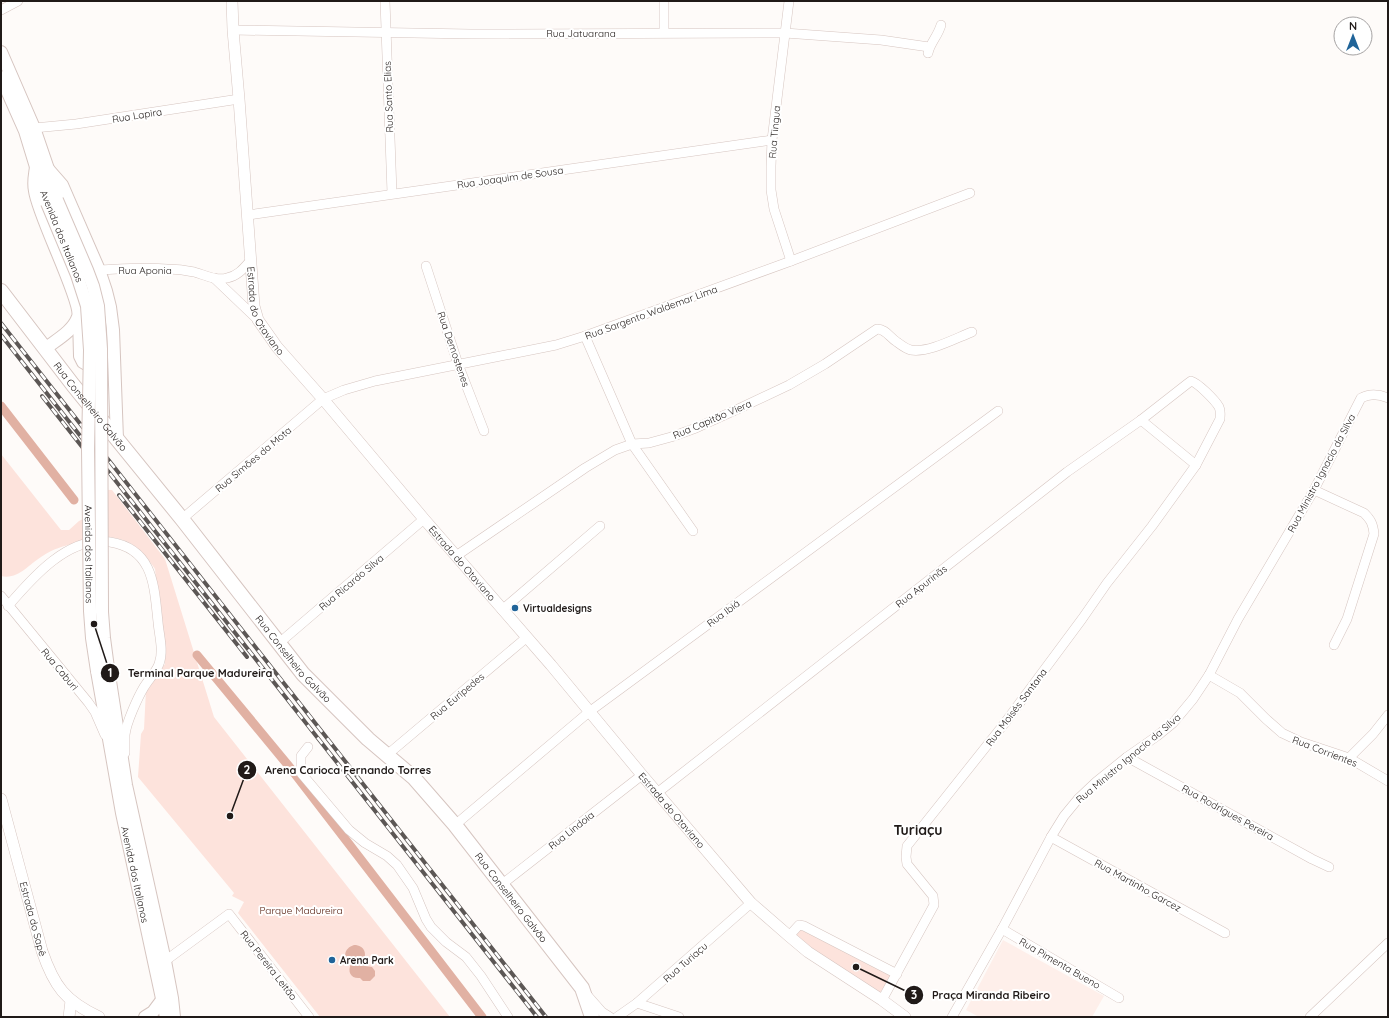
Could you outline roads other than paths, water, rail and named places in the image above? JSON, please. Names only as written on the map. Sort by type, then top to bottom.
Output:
[{"type":"main road","name":"Avenida dos Italianos","points":[[1,52],[34,128],[48,169],[52,201]]},
{"type":"main road","name":"Avenida dos Italianos","points":[[1,77],[25,130],[36,167],[52,201],[87,306],[90,350],[88,449],[90,611],[126,785],[165,960],[174,1017]]},
{"type":"main road","name":"Avenida dos Italianos","points":[[36,167],[34,178],[37,201],[47,229],[68,277],[77,304],[79,315],[80,356],[83,362],[88,365],[102,365],[107,363],[113,355]]},
{"type":"main road","name":"Avenida dos Italianos","points":[[48,169],[62,185],[99,270],[110,307],[113,330],[117,439]]},
{"type":"main road","name":"Rua Conselheiro Galvão","points":[[1,291],[73,385],[182,519],[278,644],[303,674],[368,739],[414,778],[455,825],[582,988],[592,1017]]},
{"type":"main road","points":[[46,348],[73,328],[79,315]]},
{"type":"main road","name":"Avenida dos Italianos","points":[[102,669],[110,747],[122,813],[166,1017]]},
{"type":"main road","points":[[145,1017],[153,1012],[162,1000]]},
{"type":"street","points":[[1,10],[18,1]]},
{"type":"street","name":"Estrada do Otaviano","points":[[232,1],[250,260],[254,306],[258,320],[277,347],[526,638],[551,665],[751,903],[822,962],[882,1000],[905,1017]]},
{"type":"street","name":"Rua Santo Elias","points":[[385,1],[392,193]]},
{"type":"street","points":[[664,1],[664,32]]},
{"type":"street","name":"Rua Tingua","points":[[789,1],[770,166],[771,190],[774,209],[791,261]]},
{"type":"street","name":"Rua Jatuarana","points":[[233,30],[471,34],[664,32],[785,33],[881,40],[929,50],[941,25]]},
{"type":"street","name":"Rua Lapira","points":[[34,128],[76,124],[239,99]]},
{"type":"street","name":"Rua Joaquim de Sousa","points":[[248,215],[392,193],[772,140]]},
{"type":"street","name":"Rua Sargento Waldemar Lima","points":[[323,399],[344,390],[375,381],[556,345],[585,336],[791,261],[970,193]]},
{"type":"street","name":"Rua Aponia","points":[[99,270],[148,268],[168,269],[193,272],[214,278],[226,279],[242,271],[250,260]]},
{"type":"street","name":"Rua Demostenes","points":[[426,266],[458,364],[484,431]]},
{"type":"street","name":"Rua Aponia","points":[[214,278],[258,320]]},
{"type":"street","name":"Rua Capitão Viera","points":[[456,556],[585,468],[615,450],[632,444],[649,443],[696,428],[770,394],[825,364],[877,329],[884,330],[896,341],[907,348],[919,350],[935,346],[972,332]]},
{"type":"street","points":[[585,336],[632,444],[693,531]]},
{"type":"street","name":"Rua Apurinãs","points":[[657,793],[1061,477],[1141,420],[1191,381],[1196,383],[1217,404],[1220,413],[1220,420]]},
{"type":"street","name":"Rua Ministro Ignacio da Silva","points":[[953,1017],[1051,837],[1064,816],[1078,799],[1127,757],[1173,723],[1193,699],[1209,674],[1238,619],[1314,490],[1361,398],[1366,395],[1376,394],[1388,398]]},
{"type":"street","name":"Rua Simões da Mota","points":[[182,519],[323,399]]},
{"type":"street","name":"Rua Ibiá","points":[[455,825],[589,712],[998,411]]},
{"type":"street","points":[[1141,420],[1196,465]]},
{"type":"street","name":"Rua Moisés Santana","points":[[882,1000],[934,905],[933,896],[907,864],[907,846],[1004,724],[1107,583],[1152,526],[1196,465],[1220,420]]},
{"type":"street","points":[[1314,490],[1364,513],[1371,519],[1373,526],[1374,534],[1347,619],[1334,644]]},
{"type":"street","name":"Rua Ricardo Silva","points":[[278,644],[424,519]]},
{"type":"street","points":[[502,610],[600,526]]},
{"type":"street","points":[[8,606],[33,578],[49,563],[69,550],[84,544],[102,540],[126,546],[137,553],[146,565],[152,576],[161,657],[156,669],[140,694],[125,734],[126,785]]},
{"type":"street","name":"Rua Caburi","points":[[1,596],[88,702],[95,712],[110,747]]},
{"type":"street","name":"Rua Euripedes","points":[[387,755],[526,638]]},
{"type":"street","name":"Rua Corrientes","points":[[1209,674],[1240,693],[1282,733],[1301,742],[1349,758],[1388,781]]},
{"type":"street","points":[[1349,758],[1373,734],[1388,715]]},
{"type":"street","points":[[308,747],[301,756],[301,773],[350,830],[365,843],[387,856],[397,865],[413,888],[431,927],[446,942],[466,957],[508,1017]]},
{"type":"street","name":"Rua Rodrigues Pereira","points":[[1127,757],[1329,867]]},
{"type":"street","name":"Rua Lindoia","points":[[501,885],[642,775]]},
{"type":"street","name":"Estrada do Sapê","points":[[1,799],[42,951],[49,971],[55,984],[71,1001],[99,1017]]},
{"type":"street","name":"Rua Martinho Garcez","points":[[1051,837],[1225,933]]},
{"type":"street","name":"Rua Turiaçu","points":[[617,1017],[637,1003],[751,903]]},
{"type":"street","name":"Rua Pereira Leitão","points":[[165,960],[229,914],[309,1017]]},
{"type":"street","points":[[789,936],[800,926],[804,926],[897,974]]},
{"type":"street","name":"Rua Pimenta Bueno","points":[[1002,929],[1119,998]]},
{"type":"street","points":[[1310,1017],[1388,943]]},
{"type":"street","points":[[582,988],[602,1012],[610,1017]]},
{"type":"street","points":[[69,1017],[71,1001]]},
{"type":"street","points":[[637,1003],[679,1017]]},
{"type":"waterway","points":[[1,406],[74,500]]},
{"type":"waterway","points":[[197,655],[292,770],[482,1017]]},
{"type":"railway","points":[[1,323],[546,1017]]},
{"type":"railway","points":[[1,335],[537,1017]]},
{"type":"railway","points":[[42,396],[105,476]]},
{"type":"railway","points":[[119,495],[247,657]]},
{"type":"place","name":"Virtualdesigns","points":[[515,608]]},
{"type":"place","name":"Terminal Parque Madureira","points":[[94,624]]},
{"type":"place","name":"Arena Carioca Fernando Torres","points":[[230,816]]},
{"type":"place","name":"Arena Park","points":[[332,960]]},
{"type":"place","name":"Praça Miranda Ribeiro","points":[[856,967]]},
{"type":"district","name":"Turiaçu","points":[[918,830]]},
{"type":"park label","name":"Parque Madureira","points":[[301,910]]}]
